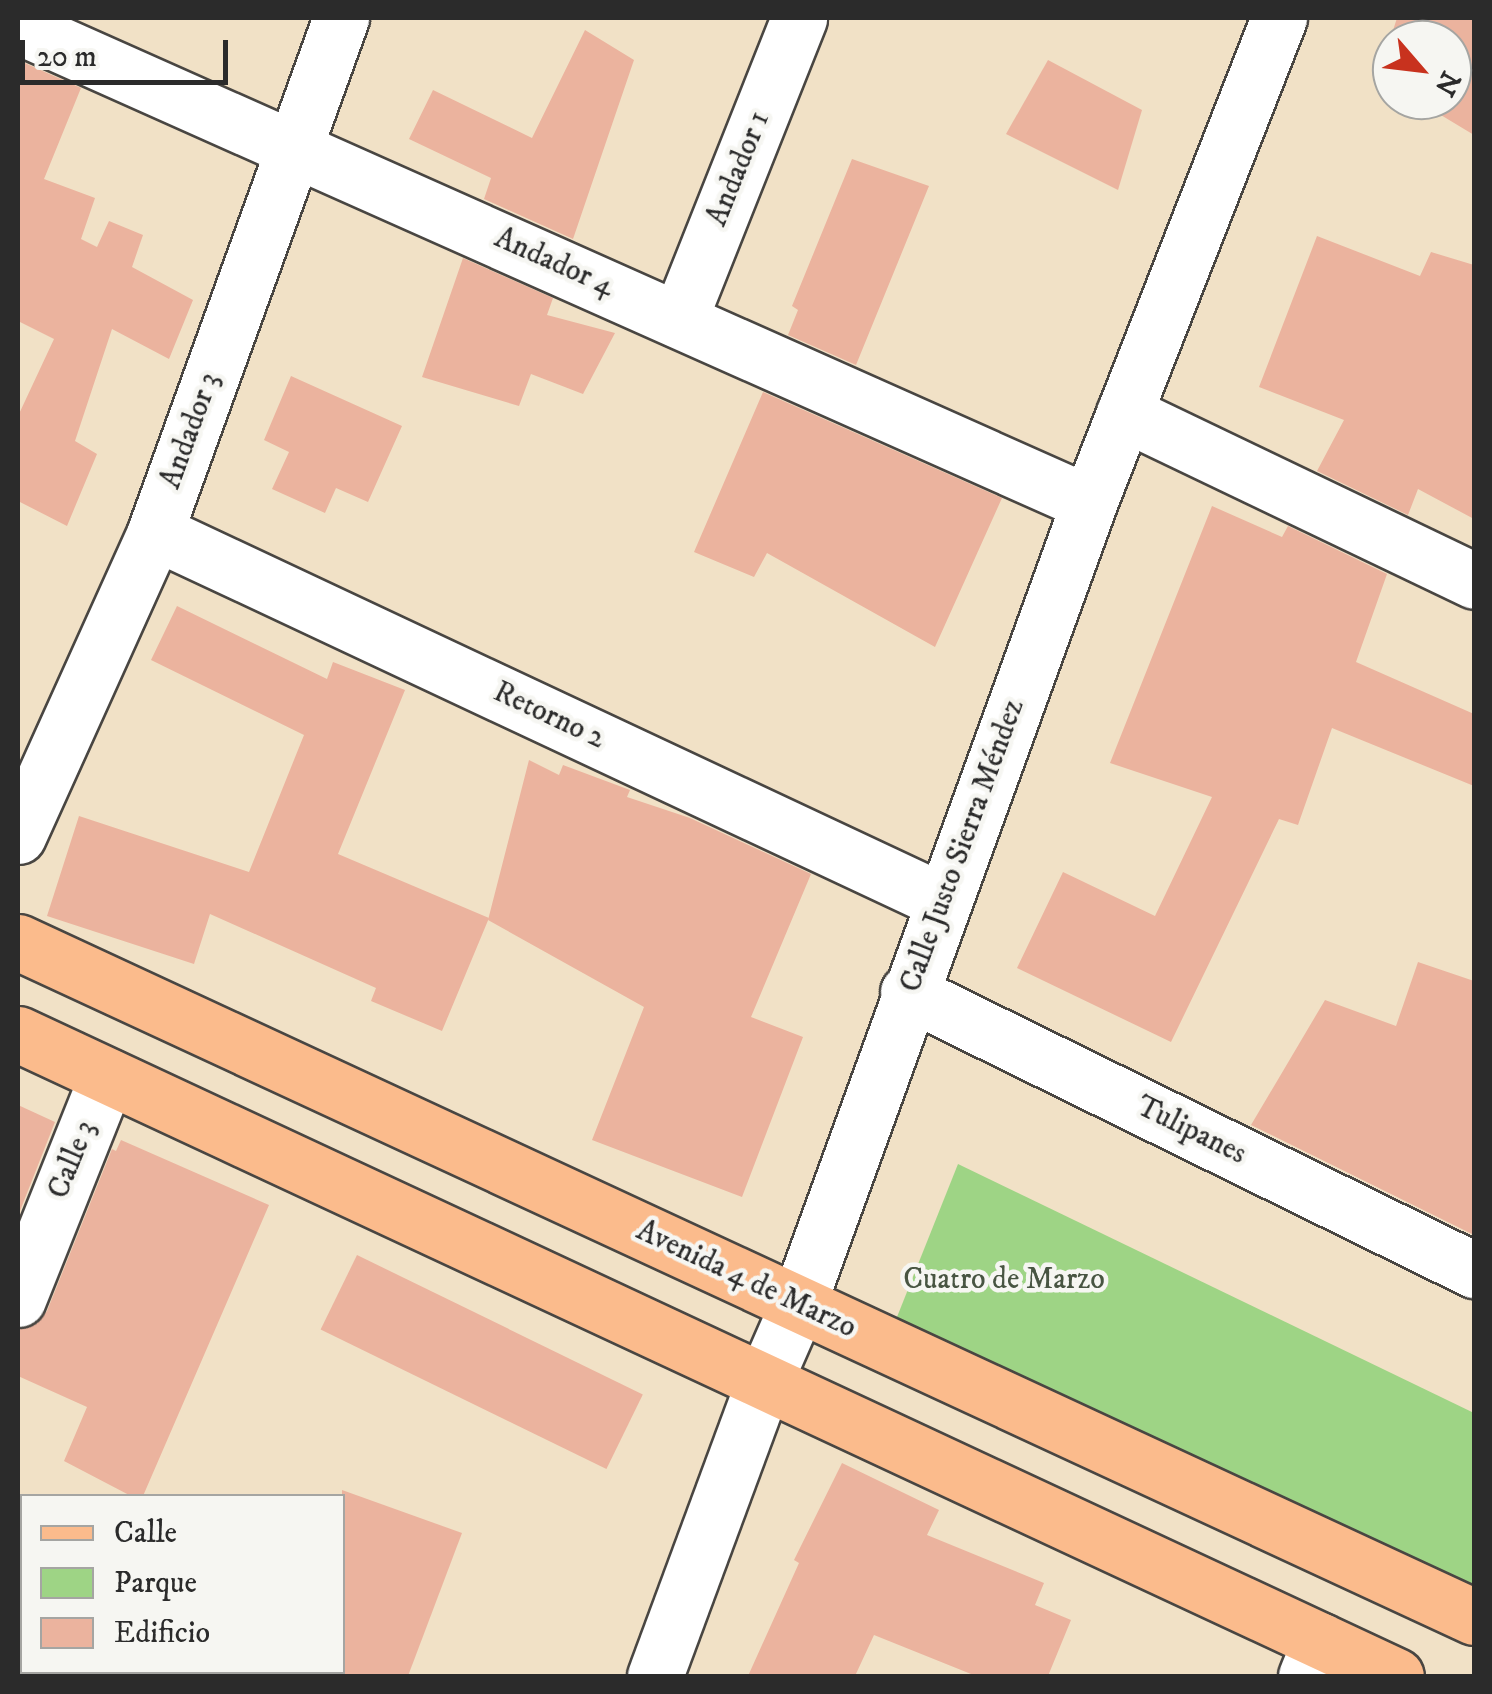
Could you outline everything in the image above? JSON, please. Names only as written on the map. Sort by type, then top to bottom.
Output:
[{"type":"main road","name":"Avenida 4 de Marzo","points":[[18,942],[1474,1617]]},
{"type":"main road","points":[[18,1034],[764,1382],[1313,1659],[1396,1676]]},
{"type":"street","name":"Andador 3","points":[[18,836],[155,532],[341,18]]},
{"type":"street","name":"Andador 1","points":[[680,320],[799,18]]},
{"type":"street","name":"Calle Justo Sierra Méndez","points":[[655,1676],[764,1382],[798,1304],[908,992],[1089,503],[1278,18]]},
{"type":"street","name":"Andador 4","points":[[18,26],[293,145],[1089,503]]},
{"type":"street","points":[[1124,413],[1474,581]]},
{"type":"street","name":"Retorno 2","points":[[155,532],[942,901]]},
{"type":"street","name":"Tulipanes","points":[[908,992],[1474,1270]]},
{"type":"street","name":"Calle 3","points":[[18,1300],[107,1076]]},
{"type":"green space","name":"Cuatro de Marzo","points":[[958,1164],[1474,1413],[1474,1593],[895,1322]]},
{"type":"building","points":[[1474,18],[1474,135],[1449,120],[1472,120],[1472,20],[1396,20]]},
{"type":"building","points":[[585,30],[634,60],[573,239],[484,199],[491,178],[409,139],[433,90],[532,138]]},
{"type":"building","points":[[18,60],[81,88],[44,179],[95,198],[81,239],[97,247],[109,221],[143,235],[132,267],[193,300],[169,359],[112,329],[75,441],[97,454],[67,526],[18,501],[18,416],[54,339],[18,321]]},
{"type":"building","points":[[1048,60],[1142,110],[1118,190],[1006,134]]},
{"type":"building","points":[[852,159],[929,186],[856,365],[788,335],[798,310],[792,306]]},
{"type":"building","points":[[1317,236],[1420,276],[1431,252],[1474,265],[1474,519],[1418,489],[1408,515],[1317,471],[1344,420],[1259,387]]},
{"type":"building","points":[[463,258],[553,298],[547,315],[615,333],[583,394],[531,374],[519,406],[422,377]]},
{"type":"building","points":[[291,376],[402,426],[368,502],[336,488],[325,513],[272,489],[289,452],[264,440]]},
{"type":"building","points":[[763,392],[1002,498],[935,647],[767,553],[754,577],[694,552]]},
{"type":"building","points":[[1212,506],[1282,537],[1288,526],[1387,574],[1356,662],[1474,714],[1474,786],[1332,728],[1298,825],[1279,819],[1171,1042],[1017,968],[1063,872],[1155,916],[1212,797],[1110,763]]},
{"type":"building","points":[[177,606],[327,679],[333,662],[405,690],[338,854],[489,918],[442,1031],[371,1001],[376,988],[210,914],[194,964],[47,916],[79,816],[249,872],[304,735],[151,660]]},
{"type":"building","points":[[529,760],[559,775],[563,765],[630,790],[627,797],[690,818],[811,874],[751,1017],[803,1037],[742,1197],[592,1140],[644,1007],[488,920]]},
{"type":"building","points":[[1418,962],[1474,981],[1474,1235],[1251,1125],[1325,1000],[1396,1026]]},
{"type":"building","points":[[18,1105],[55,1122],[18,1216]]},
{"type":"building","points":[[121,1140],[269,1205],[144,1494],[127,1494],[64,1461],[87,1407],[18,1376],[18,1329],[36,1324],[47,1311],[112,1149],[116,1151]]},
{"type":"building","points":[[357,1255],[643,1394],[606,1469],[321,1330]]},
{"type":"building","points":[[842,1463],[939,1510],[927,1535],[1044,1583],[1035,1605],[1071,1620],[1048,1676],[976,1676],[874,1635],[855,1676],[748,1676],[799,1563],[794,1560]]},
{"type":"building","points":[[342,1490],[462,1533],[408,1676],[342,1676]]}]
